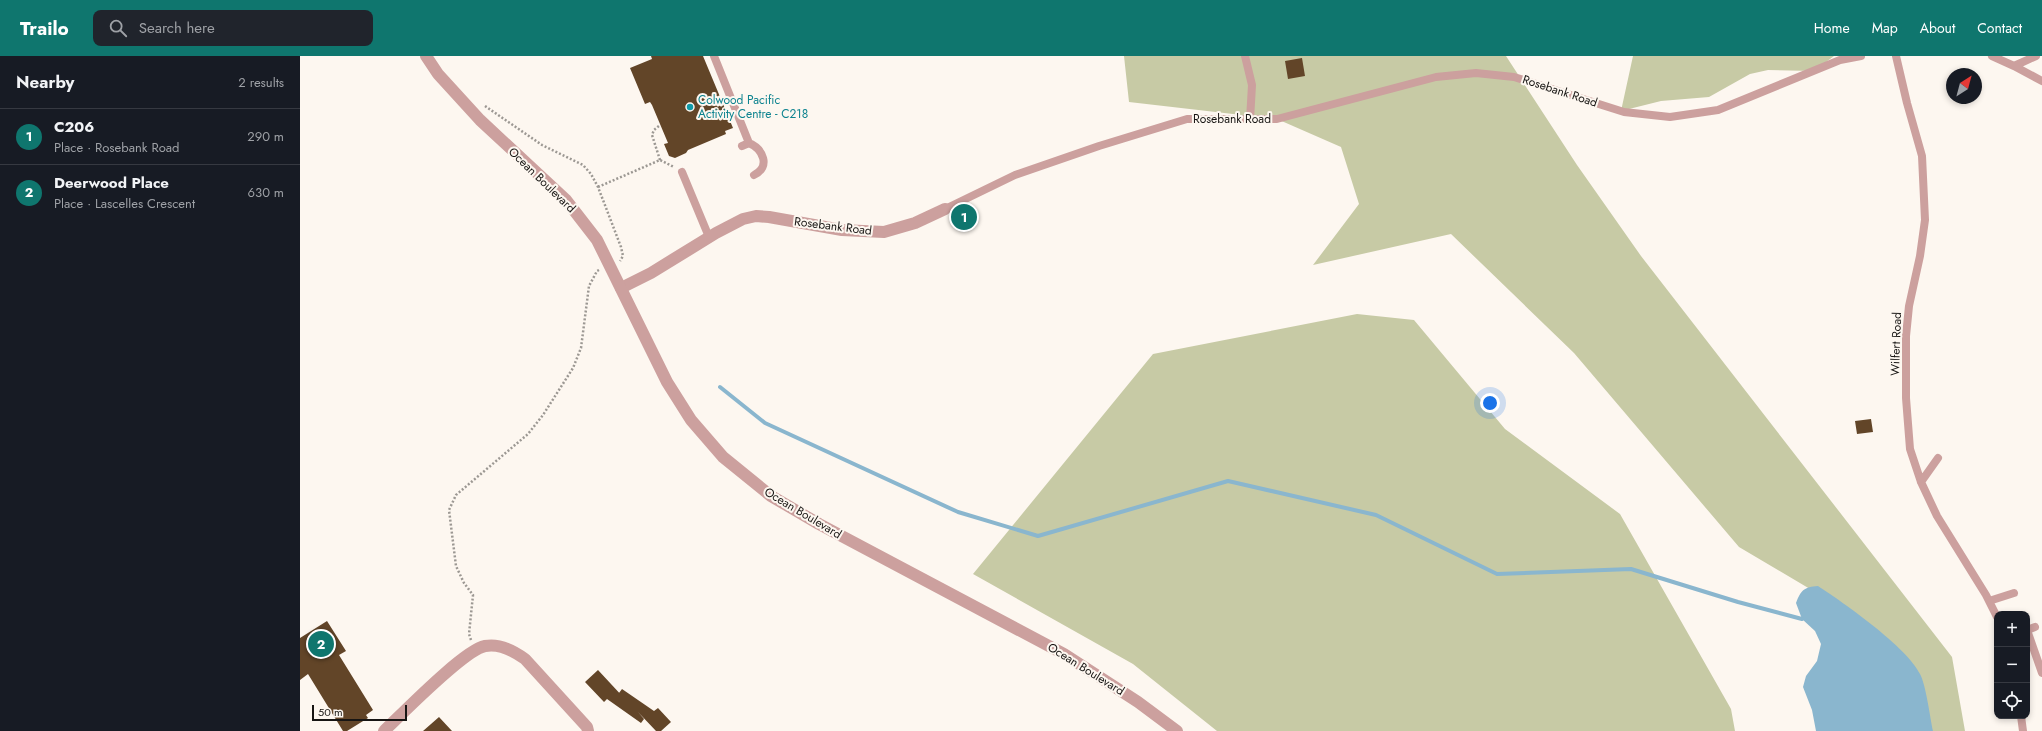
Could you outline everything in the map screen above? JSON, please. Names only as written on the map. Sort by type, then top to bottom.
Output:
[{"type":"street","name":"Ocean Boulevard","points":[[426,56],[438,74],[470,110],[485,126],[566,200],[598,240],[667,382],[691,420],[723,457],[771,496],[819,524],[1064,654],[1138,702],[1177,731]]},
{"type":"street","name":"Rosebank Road","points":[[621,288],[652,273],[710,237],[743,219],[756,216],[842,230],[884,232],[915,223],[945,209]]},
{"type":"street","points":[[384,731],[455,665],[474,650],[485,646],[499,646],[512,650],[537,672],[590,730]]},
{"type":"lane","points":[[714,56],[745,144],[757,146],[762,153],[764,161],[760,172],[754,175]]},
{"type":"lane","points":[[1245,56],[1252,85],[1250,120]]},
{"type":"lane","name":"Rosebank Road","points":[[945,209],[1015,175],[1099,146],[1187,119],[1277,119],[1436,77],[1476,73],[1514,77],[1624,112],[1670,117],[1718,110],[1840,60],[1861,56]]},
{"type":"lane","name":"Wilfert Road","points":[[1896,56],[1922,156],[1925,220],[1920,256],[1909,306],[1906,336],[1906,374],[1910,449],[1921,482],[1937,516],[1994,611]]},
{"type":"lane","points":[[1992,56],[2042,81]]},
{"type":"lane","points":[[2014,66],[2036,56]]},
{"type":"lane","points":[[682,172],[710,237]]},
{"type":"lane","points":[[1921,482],[1938,458]]},
{"type":"lane","points":[[1989,601],[2014,593]]},
{"type":"lane","points":[[2030,629],[2042,673]]},
{"type":"lane","points":[[2022,719],[2023,731]]},
{"type":"path","points":[[470,110],[481,103],[542,145],[583,165],[591,174],[598,186],[624,256],[621,260],[597,271],[589,286],[581,348],[573,368],[543,415],[528,434],[456,495],[449,510],[456,566],[464,584],[473,595],[468,634],[474,650]]},
{"type":"path","points":[[660,125],[652,135],[660,160],[682,172]]},
{"type":"path","points":[[598,186],[660,160]]},
{"type":"green space","points":[[1124,56],[1506,56],[1577,165],[1641,256],[1952,657],[1965,731],[1931,731],[1869,624],[1739,547],[1574,353],[1451,234],[1313,265],[1359,204],[1341,147],[1277,119],[1129,102]]},
{"type":"green space","points":[[1633,56],[1834,56],[1814,71],[1768,70],[1750,74],[1709,97],[1661,101],[1621,111]]},
{"type":"green space","points":[[1357,314],[1414,320],[1505,429],[1620,514],[1731,709],[1735,731],[1217,731],[1133,664],[973,574],[1153,354]]},
{"type":"water","points":[[1818,586],[1874,626],[1913,663],[1922,679],[1928,701],[1933,731],[1816,731],[1812,710],[1803,687],[1806,676],[1817,661],[1821,644],[1815,631],[1802,619],[1796,603],[1801,592],[1806,588]]},
{"type":"building","name":"Colwood Pacific Activity Centre - C218","points":[[651,56],[703,56],[733,128],[725,131],[726,134],[688,150],[686,153],[675,158],[669,156],[664,144],[668,143],[652,105],[650,102],[645,104],[630,68],[652,59]]},
{"type":"building","points":[[1302,58],[1305,76],[1288,79],[1285,61]]},
{"type":"building","points":[[1871,419],[1873,432],[1857,434],[1855,421]]},
{"type":"building","points":[[327,621],[346,651],[339,655],[373,710],[366,715],[368,718],[347,731],[343,731],[308,674],[300,680],[300,638]]},
{"type":"building","points":[[598,670],[619,693],[622,689],[654,711],[658,708],[671,722],[661,731],[656,731],[638,712],[644,719],[641,723],[607,699],[604,702],[585,682]]},
{"type":"building","points":[[439,717],[452,731],[423,731]]},
{"type":"waterway","points":[[720,387],[765,423],[958,512],[1038,536],[1228,481],[1376,515],[1497,574],[1631,569],[1738,602],[1802,619]]},
{"type":"place","name":"Colwood Pacific Activity Centre - C218","points":[[690,107]]},
{"type":"place","name":"C206","points":[[964,217]]},
{"type":"place","name":"Deerwood Place","points":[[321,644]]}]
